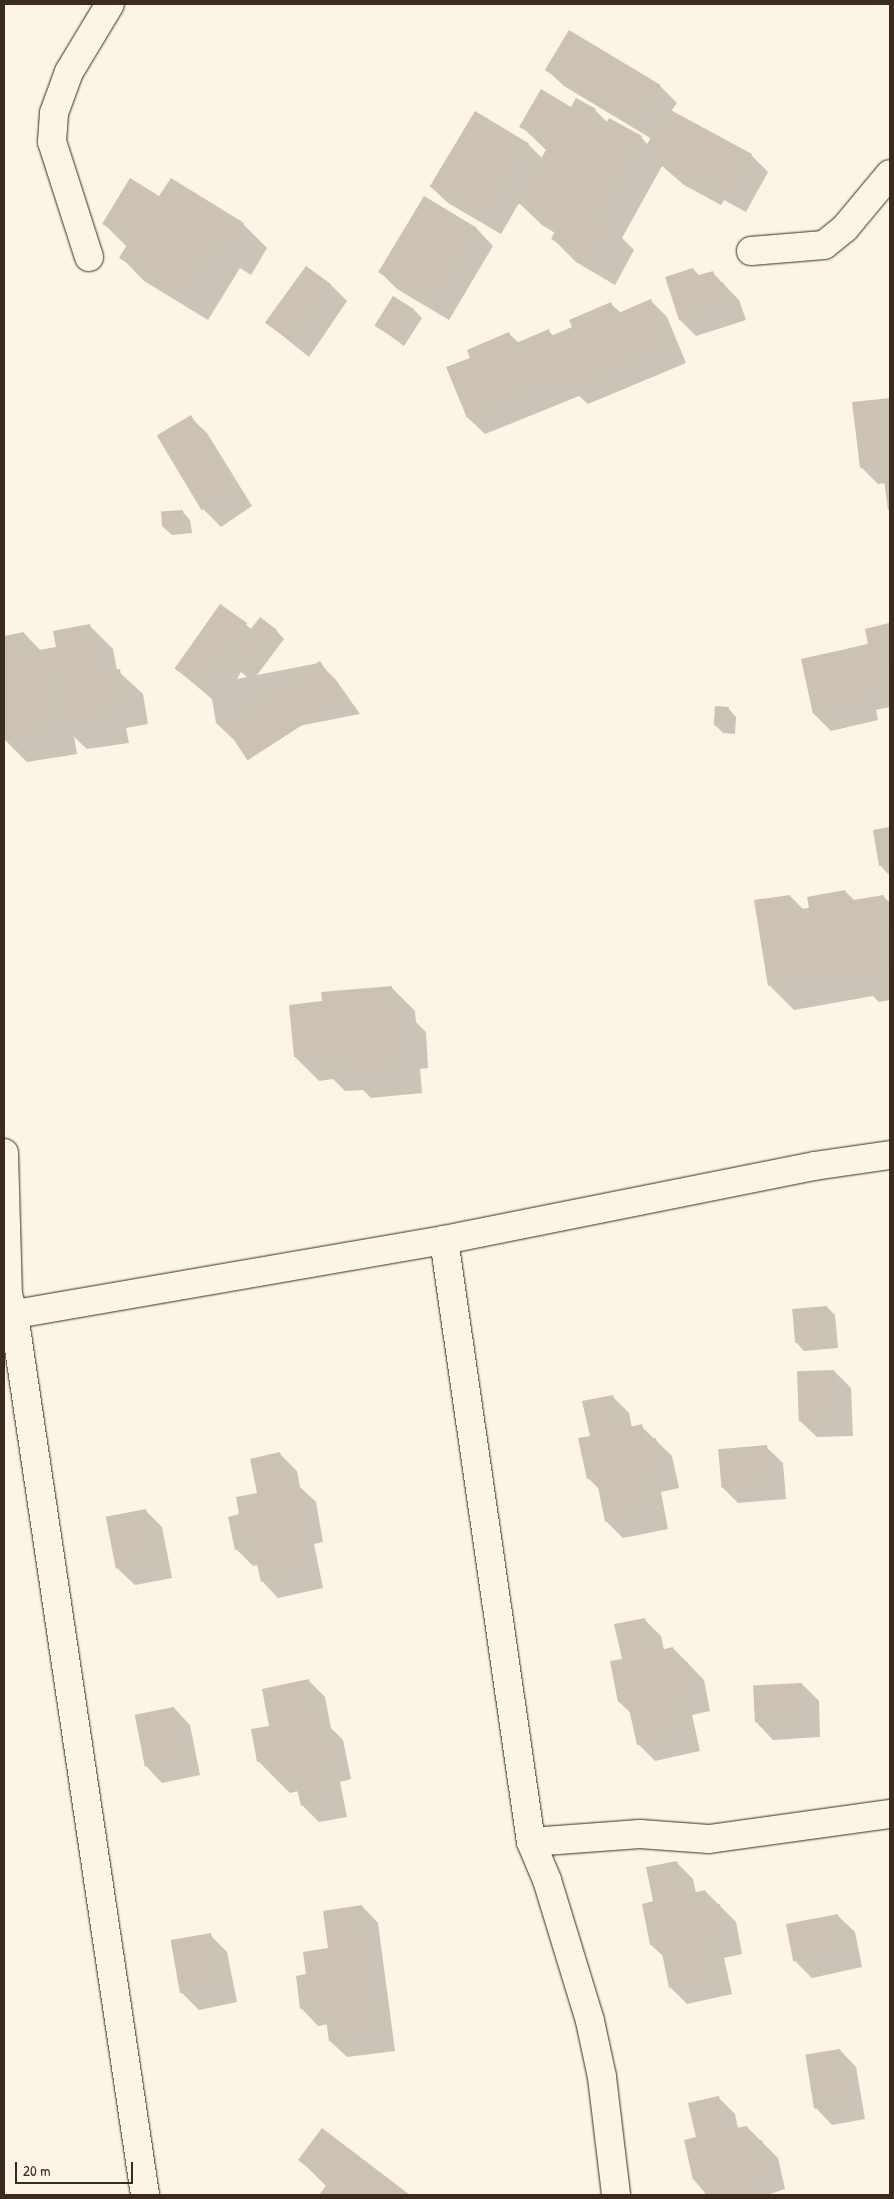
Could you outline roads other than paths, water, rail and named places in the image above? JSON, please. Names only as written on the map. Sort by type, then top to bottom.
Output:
[{"type":"street","points":[[89,257],[52,142],[54,113],[69,72],[110,4]]},
{"type":"street","points":[[751,251],[824,245],[845,228],[890,174]]},
{"type":"street","points":[[4,1153],[6,1276],[9,1315],[145,2195]]},
{"type":"street","points":[[9,1315],[444,1240],[814,1166],[890,1155]]},
{"type":"street","points":[[444,1240],[531,1842],[547,1880],[590,2021],[602,2077],[616,2195]]},
{"type":"street","points":[[531,1842],[640,1834],[709,1839],[890,1814]]}]
